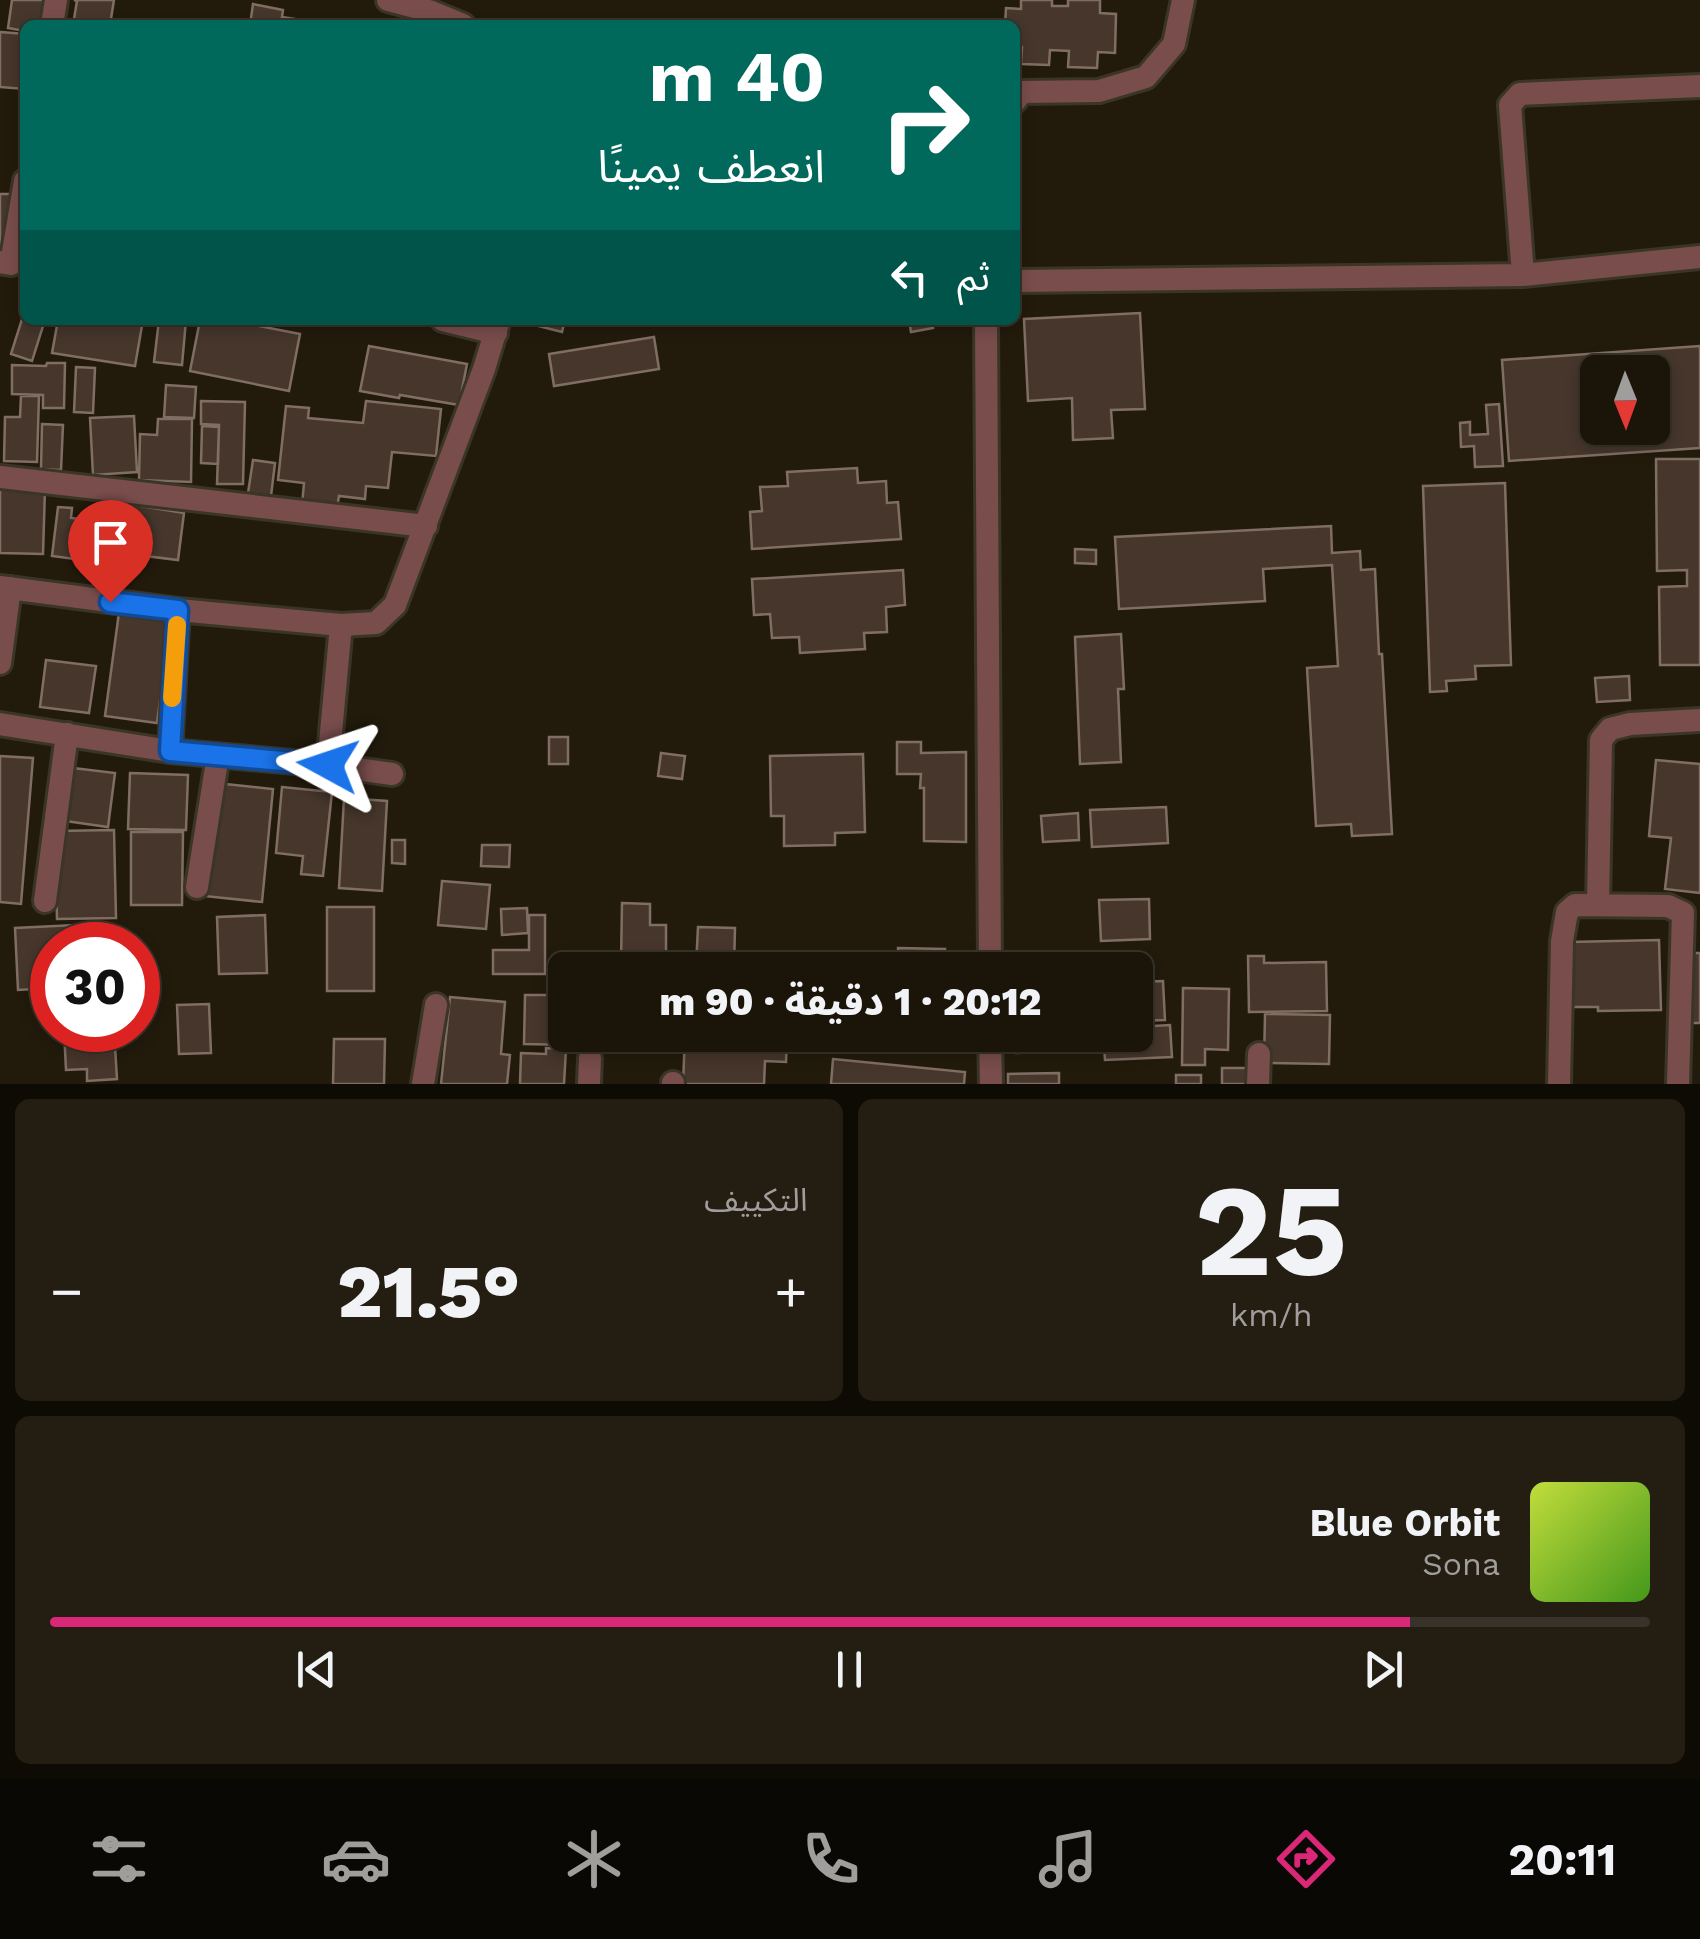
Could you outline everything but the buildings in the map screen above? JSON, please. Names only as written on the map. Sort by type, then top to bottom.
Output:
[{"type":"street","points":[[388,0],[427,18]]},
{"type":"street","points":[[1020,95],[1099,91],[1146,77],[1174,44],[1183,0]]},
{"type":"street","points":[[1523,275],[1510,105],[1520,94],[1700,86]]},
{"type":"street","points":[[0,262],[11,264],[20,211]]},
{"type":"street","points":[[1020,280],[1523,275],[1700,257]]},
{"type":"street","points":[[986,325],[990,952]]},
{"type":"street","points":[[0,662],[5,588],[341,626],[376,624],[395,605],[497,326]]},
{"type":"street","points":[[0,477],[426,526]]},
{"type":"street","points":[[170,751],[178,610]]},
{"type":"street","points":[[328,765],[341,626]]},
{"type":"street","points":[[1598,905],[1601,740],[1610,729],[1630,724],[1700,720]]},
{"type":"street","points":[[0,724],[170,751],[392,774]]},
{"type":"street","points":[[45,901],[66,734]]},
{"type":"street","points":[[197,887],[218,755]]},
{"type":"street","points":[[1559,1084],[1562,941],[1566,912],[1576,905],[1668,906],[1683,913],[1678,1084]]},
{"type":"street","points":[[423,1084],[436,1005]]},
{"type":"street","points":[[990,1052],[991,1084]]},
{"type":"street","points":[[1258,1084],[1259,1054]]},
{"type":"street","points":[[589,1084],[590,1058]]},
{"type":"slow traffic","points":[[172,698],[177,625]]},
{"type":"route","points":[[110,602],[178,610],[170,751],[328,765]]}]
